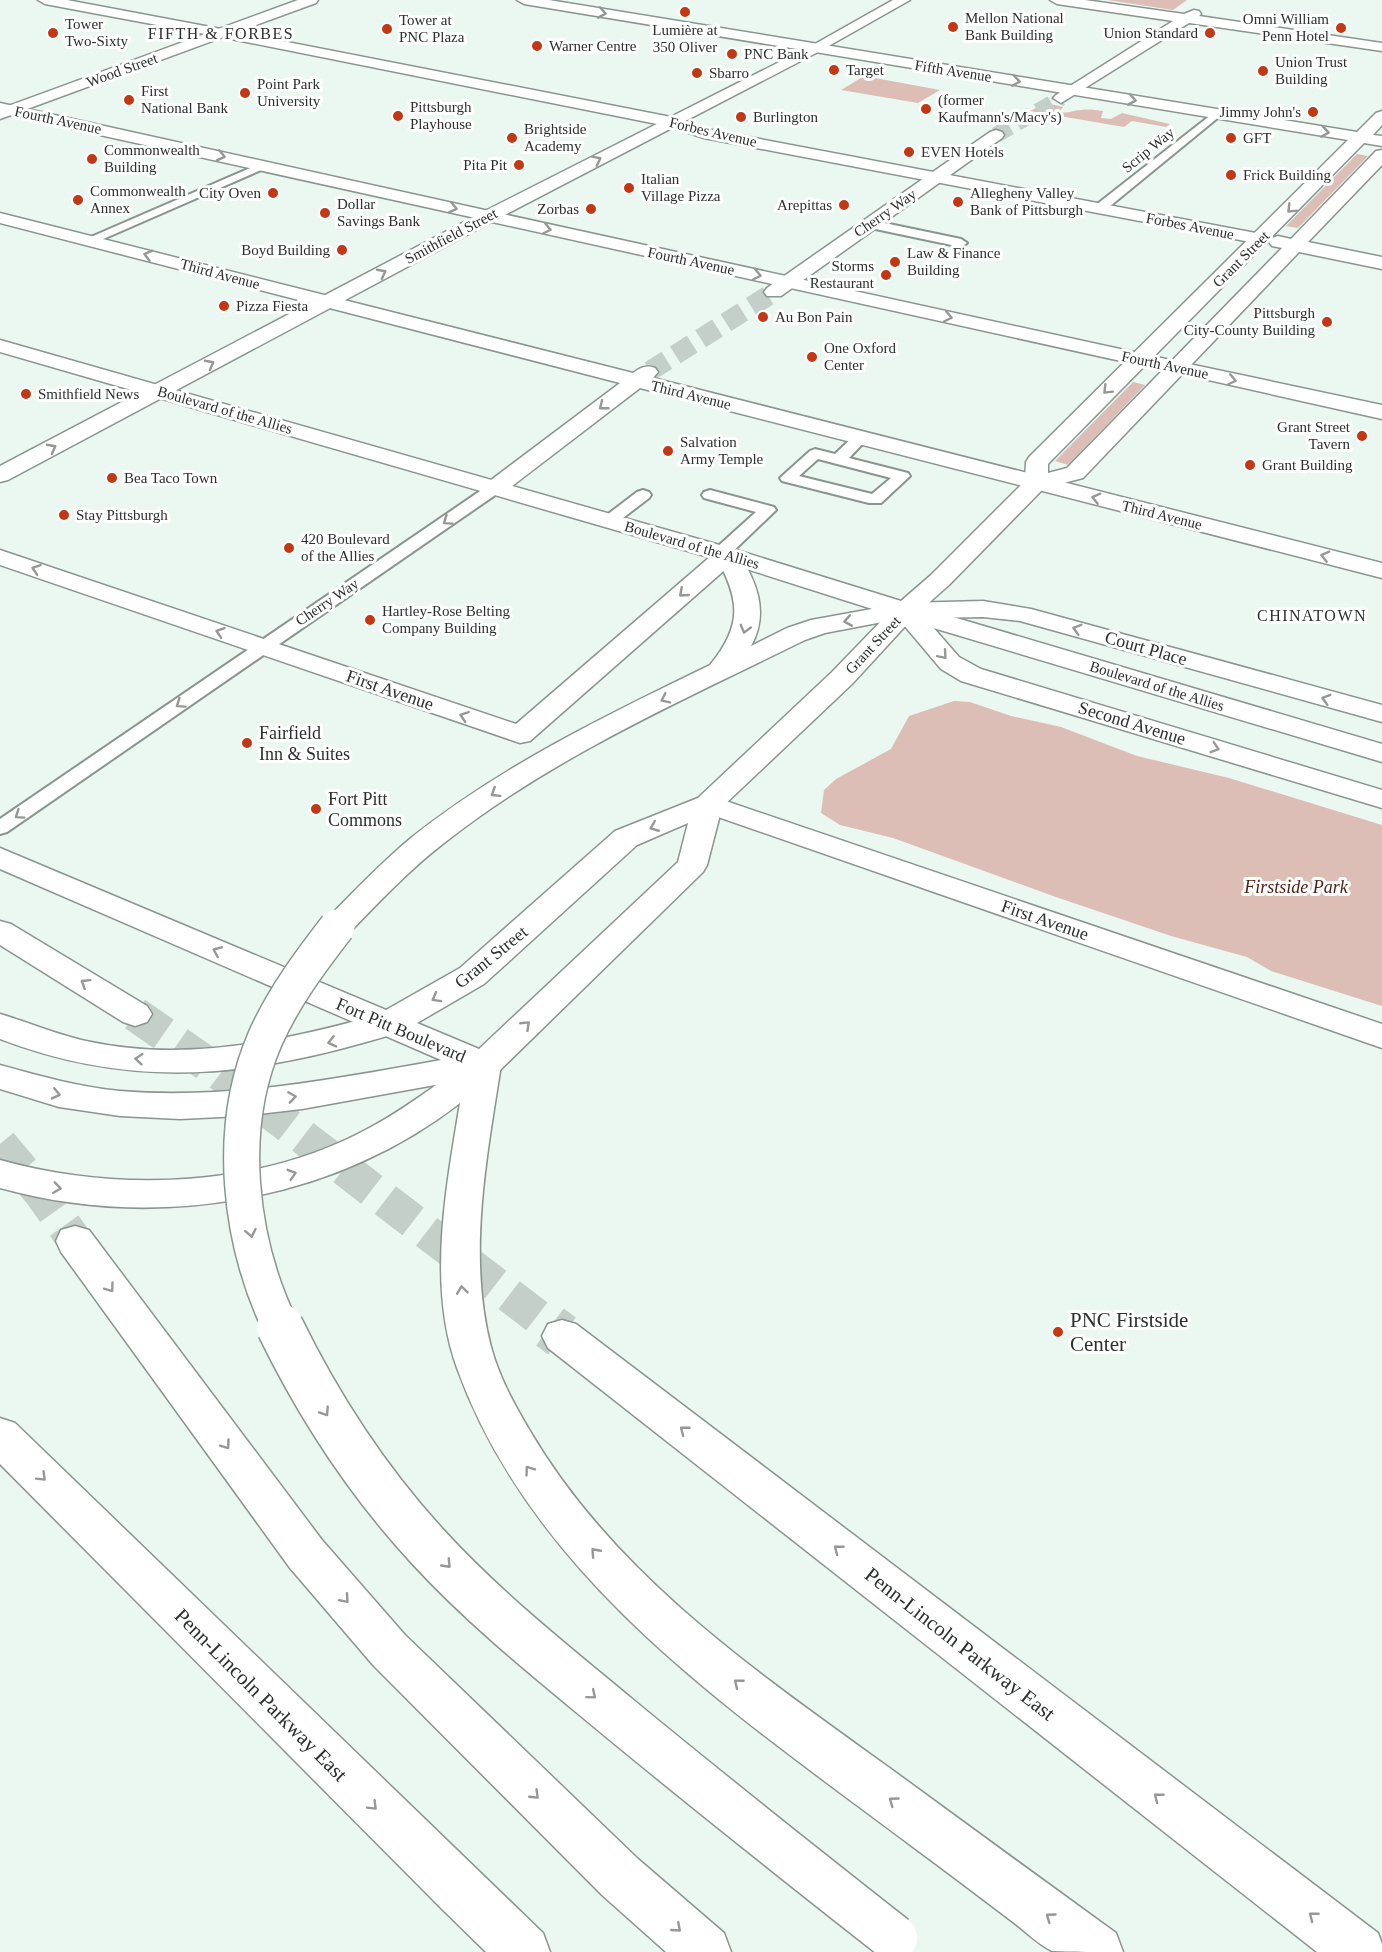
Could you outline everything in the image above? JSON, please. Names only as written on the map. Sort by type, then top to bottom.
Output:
[{"type":"main road","name":"Forbes Avenue","points":[[45,0],[671,122],[704,133],[1382,263]]},
{"type":"main road","name":"Wood Street","points":[[4,110],[311,0]]},
{"type":"main road","name":"Fifth Avenue","points":[[524,0],[1068,94],[1216,114],[1382,141]]},
{"type":"main road","name":"Smithfield Street","points":[[0,475],[903,0]]},
{"type":"main road","points":[[1057,0],[1382,47]]},
{"type":"main road","points":[[1068,94],[1204,8]]},
{"type":"main road","name":"Fourth Avenue","points":[[4,110],[489,216],[781,287],[1138,359],[1382,412]]},
{"type":"main road","name":"Grant Street","points":[[1036,483],[1036,462],[1382,116]]},
{"type":"main road","name":"Cherry Way","points":[[781,287],[996,135]]},
{"type":"main road","name":"Grant Street","points":[[0,1026],[19,1035],[58,1047],[101,1056],[148,1060],[198,1060],[295,1049],[340,1040],[388,1024],[472,976],[626,838],[708,804],[842,678],[905,611],[940,580],[1036,483],[1075,472],[1382,155]]},
{"type":"main road","name":"Third Avenue","points":[[0,218],[326,302],[643,376],[893,447],[1382,571]]},
{"type":"main road","name":"Boulevard of the Allies","points":[[0,346],[609,520],[1382,753]]},
{"type":"main road","name":"Cherry Way","points":[[495,488],[643,376]]},
{"type":"main road","points":[[718,673],[739,646],[746,630],[749,608],[744,585],[724,554]]},
{"type":"main road","name":"First Avenue","points":[[0,557],[520,735],[724,554]]},
{"type":"main road","name":"Court Place","points":[[905,611],[983,609],[1022,614],[1382,714]]},
{"type":"main road","points":[[903,1945],[708,1792],[548,1658],[472,1590],[407,1523],[356,1458],[318,1402],[288,1344],[264,1288],[251,1236],[241,1154],[252,1079],[266,1037],[286,998],[310,961],[337,927],[398,865],[466,812],[566,751],[718,673],[812,628],[905,611]]},
{"type":"main road","name":"Second Avenue","points":[[905,611],[950,663],[971,675],[1382,799]]},
{"type":"main road","points":[[0,1174],[52,1188],[105,1193],[196,1191],[286,1176],[368,1146],[419,1115],[484,1065],[692,865],[708,804]]},
{"type":"main road","name":"First Avenue","points":[[708,804],[1382,1036]]},
{"type":"main road","name":"Fort Pitt Boulevard","points":[[0,858],[484,1065]]},
{"type":"main road","points":[[0,931],[135,1014]]},
{"type":"main road","points":[[484,1065],[463,1202],[460,1231],[461,1284],[470,1342],[489,1396],[519,1456],[564,1518],[619,1579],[686,1642],[790,1725],[1097,1952]]},
{"type":"main road","name":"Fort Pitt Boulevard","points":[[0,1077],[30,1088],[70,1098],[114,1104],[173,1106],[264,1101],[484,1065]]},
{"type":"main road","points":[[75,1241],[306,1554],[389,1650],[620,1877],[705,1952]]},
{"type":"main road","name":"Penn-Lincoln Parkway East","points":[[562,1336],[1359,1952]]},
{"type":"main road","name":"Penn-Lincoln Parkway East","points":[[0,1436],[524,1952]]},
{"type":"lane","name":"Scrip Way","points":[[1100,208],[1216,114]]},
{"type":"lane","points":[[90,240],[264,165]]},
{"type":"lane","points":[[870,224],[961,243]]},
{"type":"lane","points":[[838,460],[860,438]]},
{"type":"lane","points":[[872,469],[893,447]]},
{"type":"lane","points":[[815,454],[838,460],[902,476],[876,500],[788,478],[815,454]]},
{"type":"lane","name":"Cherry Way","points":[[0,828],[495,488]]},
{"type":"lane","points":[[609,520],[643,495]]},
{"type":"lane","points":[[710,495],[768,510],[724,554]]},
{"type":"green space","points":[[1107,0],[1187,0],[1173,10]]},
{"type":"green space","points":[[864,76],[940,90],[918,103],[841,90]]},
{"type":"green space","points":[[1046,103],[1063,107],[1060,112],[1095,110],[1103,111],[1101,118],[1111,119],[1122,113],[1170,124],[1166,127],[1132,121],[1124,127],[1030,111]]},
{"type":"green space","points":[[1357,154],[1368,156],[1298,228],[1286,226]]},
{"type":"green space","points":[[1133,382],[1145,385],[1068,465],[1055,461]]},
{"type":"green space","name":"Firstside Park","points":[[954,701],[970,702],[1011,716],[1061,727],[1137,756],[1229,778],[1382,825],[1382,1006],[1271,971],[1247,957],[1171,936],[893,838],[840,825],[821,813],[824,790],[836,779],[891,749],[909,716]]},
{"type":"tunnel","points":[[996,135],[1061,98]]},
{"type":"tunnel","points":[[650,371],[774,292]]},
{"type":"tunnel","points":[[135,1014],[217,1071],[552,1328]]},
{"type":"tunnel","points":[[0,1144],[41,1193],[75,1241]]},
{"type":"tunnel","points":[[550,1327],[562,1336]]},
{"type":"place","name":"Lumière at 350 Oliver","points":[[685,12]]},
{"type":"place","name":"Mellon National Bank Building","points":[[953,27]]},
{"type":"place","name":"Omni William Penn Hotel","points":[[1341,28]]},
{"type":"place","name":"Tower at PNC Plaza","points":[[387,29]]},
{"type":"place","name":"Tower Two-Sixty","points":[[53,33]]},
{"type":"place","name":"Union Standard","points":[[1210,33]]},
{"type":"place","name":"Warner Centre","points":[[537,46]]},
{"type":"place","name":"PNC Bank","points":[[732,54]]},
{"type":"place","name":"Target","points":[[834,70]]},
{"type":"place","name":"Union Trust Building","points":[[1263,71]]},
{"type":"place","name":"Sbarro","points":[[697,73]]},
{"type":"place","name":"Point Park University","points":[[245,93]]},
{"type":"place","name":"First National Bank","points":[[129,100]]},
{"type":"place","name":"(former Kaufmann's/Macy's)","points":[[926,109]]},
{"type":"place","name":"Jimmy John's","points":[[1313,112]]},
{"type":"place","name":"Pittsburgh Playhouse","points":[[398,116]]},
{"type":"place","name":"Burlington","points":[[741,117]]},
{"type":"place","name":"Brightside Academy","points":[[512,138]]},
{"type":"place","name":"GFT","points":[[1231,138]]},
{"type":"place","name":"EVEN Hotels","points":[[909,152]]},
{"type":"place","name":"Commonwealth Building","points":[[92,159]]},
{"type":"place","name":"Pita Pit","points":[[519,165]]},
{"type":"place","name":"Frick Building","points":[[1231,175]]},
{"type":"place","name":"Italian Village Pizza","points":[[629,188]]},
{"type":"place","name":"City Oven","points":[[273,193]]},
{"type":"place","name":"Commonwealth Annex","points":[[78,200]]},
{"type":"place","name":"Allegheny Valley Bank of Pittsburgh","points":[[958,202]]},
{"type":"place","name":"Arepittas","points":[[844,205]]},
{"type":"place","name":"Zorbas","points":[[591,209]]},
{"type":"place","name":"Dollar Savings Bank","points":[[325,213]]},
{"type":"place","name":"Boyd Building","points":[[342,250]]},
{"type":"place","name":"Law & Finance Building","points":[[895,262]]},
{"type":"place","name":"Storms Restaurant","points":[[886,275]]},
{"type":"place","name":"Pizza Fiesta","points":[[224,306]]},
{"type":"place","name":"Au Bon Pain","points":[[763,317]]},
{"type":"place","name":"Pittsburgh City-County Building","points":[[1327,322]]},
{"type":"place","name":"One Oxford Center","points":[[812,357]]},
{"type":"place","name":"Smithfield News","points":[[26,394]]},
{"type":"place","name":"Grant Street Tavern","points":[[1362,436]]},
{"type":"place","name":"Salvation Army Temple","points":[[668,451]]},
{"type":"place","name":"Grant Building","points":[[1250,465]]},
{"type":"place","name":"Bea Taco Town","points":[[112,478]]},
{"type":"place","name":"Stay Pittsburgh","points":[[64,515]]},
{"type":"place","name":"420 Boulevard of the Allies","points":[[289,548]]},
{"type":"place","name":"Hartley-Rose Belting Company Building","points":[[370,620]]},
{"type":"place","name":"Fairfield Inn & Suites","points":[[247,743]]},
{"type":"place","name":"Fort Pitt Commons","points":[[316,809]]},
{"type":"place","name":"PNC Firstside Center","points":[[1058,1332]]},
{"type":"district","name":"FIFTH & FORBES","points":[[221,33]]},
{"type":"district","name":"CHINATOWN","points":[[1312,615]]}]
